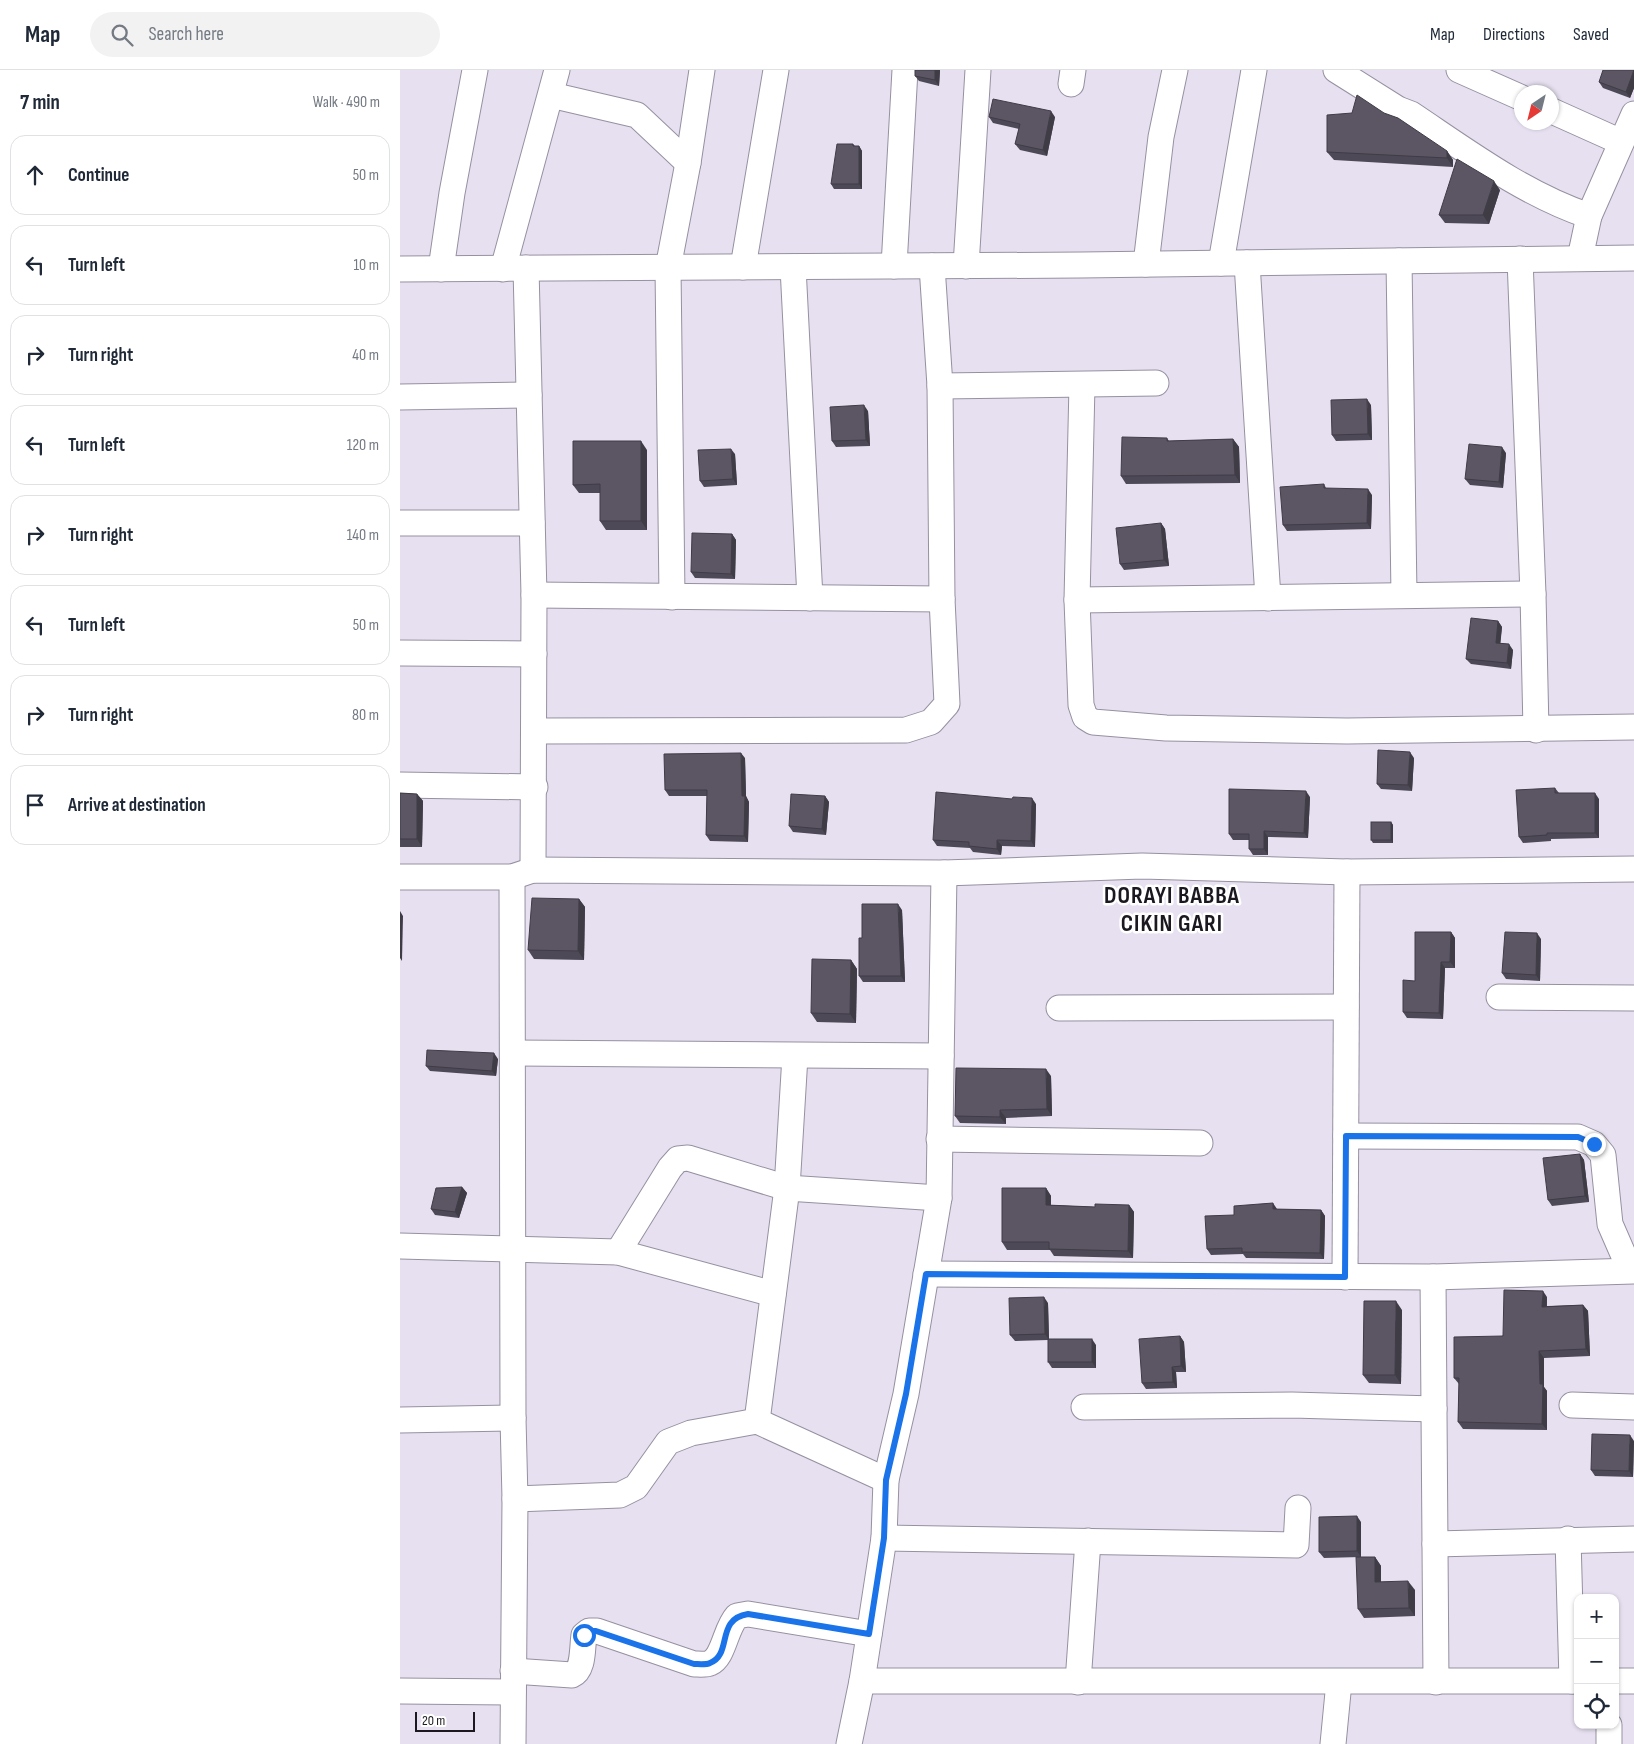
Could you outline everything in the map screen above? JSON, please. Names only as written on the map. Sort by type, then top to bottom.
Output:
[{"type":"street","points":[[442,269],[452,193],[475,70]]},
{"type":"street","points":[[513,1744],[515,1499],[513,1418],[513,1053],[523,874],[535,787],[534,595],[529,395],[515,268],[557,70]]},
{"type":"street","points":[[672,597],[668,268],[688,163],[702,70]]},
{"type":"street","points":[[743,267],[776,70]]},
{"type":"street","points":[[894,266],[905,70]]},
{"type":"street","points":[[966,266],[978,70]]},
{"type":"street","points":[[1146,264],[1161,137],[1175,70]]},
{"type":"street","points":[[1221,263],[1254,70]]},
{"type":"street","points":[[1338,70],[1505,176],[1568,209],[1590,216]]},
{"type":"street","points":[[1459,70],[1514,94]]},
{"type":"street","points":[[551,95],[637,115],[688,163]]},
{"type":"street","points":[[1559,114],[1621,142]]},
{"type":"street","points":[[1580,258],[1590,216],[1634,114]]},
{"type":"street","points":[[400,269],[966,266],[1634,258]]},
{"type":"street","points":[[1520,259],[1533,594],[1536,730]]},
{"type":"street","points":[[1399,261],[1404,595]]},
{"type":"street","points":[[1248,263],[1268,598]]},
{"type":"street","points":[[535,731],[906,730],[932,722],[947,704],[942,599],[940,386],[932,266]]},
{"type":"street","points":[[793,267],[810,598]]},
{"type":"street","points":[[940,386],[1156,383]]},
{"type":"street","points":[[1082,385],[1077,600],[1081,705],[1085,717],[1093,722],[1106,725],[1220,730],[1536,730],[1634,728]]},
{"type":"street","points":[[400,397],[529,395]]},
{"type":"street","points":[[400,523],[532,523]]},
{"type":"street","points":[[1077,600],[1533,594]]},
{"type":"street","points":[[534,595],[942,599]]},
{"type":"street","points":[[400,653],[534,654]]},
{"type":"street","points":[[400,785],[535,787]]},
{"type":"street","points":[[400,877],[523,874],[944,873],[1142,866],[1348,872],[1634,869]]},
{"type":"street","points":[[1345,1277],[1348,872]]},
{"type":"street","points":[[849,1744],[862,1682],[884,1538],[886,1480],[906,1394],[939,1198],[944,873]]},
{"type":"street","points":[[1499,997],[1634,998]]},
{"type":"street","points":[[1059,1008],[1346,1007]]},
{"type":"street","points":[[513,1053],[941,1056]]},
{"type":"street","points":[[757,1421],[786,1188],[795,1056]]},
{"type":"street","points":[[926,1274],[1433,1277],[1632,1270],[1610,1224],[1603,1155],[1594,1144],[1578,1137],[1346,1136]]},
{"type":"street","points":[[939,1139],[1200,1143]]},
{"type":"street","points":[[618,1252],[670,1168],[678,1159],[688,1158],[786,1188],[939,1198]]},
{"type":"street","points":[[400,1246],[618,1252],[773,1294]]},
{"type":"street","points":[[1433,1277],[1436,1682]]},
{"type":"street","points":[[1084,1407],[1292,1405],[1434,1409]]},
{"type":"street","points":[[1572,1405],[1634,1407]]},
{"type":"street","points":[[400,1420],[513,1418]]},
{"type":"street","points":[[515,1499],[620,1495],[636,1487],[668,1442],[691,1433],[757,1421],[886,1480]]},
{"type":"street","points":[[884,1538],[1296,1545],[1298,1508]]},
{"type":"street","points":[[1435,1544],[1568,1539],[1634,1539]]},
{"type":"street","points":[[1568,1539],[1574,1661]]},
{"type":"street","points":[[1078,1682],[1088,1541]]},
{"type":"street","points":[[400,1691],[513,1682],[572,1675],[580,1668],[584,1635],[590,1631],[596,1631],[694,1664],[710,1663],[720,1654],[729,1624],[737,1616],[748,1614],[869,1634]]},
{"type":"street","points":[[862,1682],[1574,1681]]},
{"type":"street","points":[[1619,1681],[1634,1681]]},
{"type":"street","points":[[1333,1744],[1339,1682]]},
{"type":"street","points":[[1609,1744],[1610,1729]]},
{"type":"building","points":[[915,70],[935,70],[935,80],[915,76]]},
{"type":"building","points":[[1603,70],[1634,70],[1626,92],[1599,82]]},
{"type":"building","points":[[1357,95],[1384,113],[1398,118],[1447,151],[1447,158],[1327,152],[1327,115],[1352,113]]},
{"type":"building","points":[[993,99],[1051,111],[1043,150],[1015,144],[1020,124],[989,117]]},
{"type":"building","points":[[837,144],[859,146],[859,184],[831,184]]},
{"type":"building","points":[[1457,159],[1494,181],[1483,215],[1439,215]]},
{"type":"building","points":[[1367,399],[1368,434],[1332,435],[1331,400]]},
{"type":"building","points":[[864,405],[866,440],[832,441],[830,407]]},
{"type":"building","points":[[1122,437],[1167,438],[1167,441],[1233,439],[1235,475],[1121,476]]},
{"type":"building","points":[[573,441],[641,441],[641,521],[600,521],[600,484],[573,485]]},
{"type":"building","points":[[1469,444],[1502,447],[1499,482],[1465,479]]},
{"type":"building","points":[[731,449],[733,479],[700,481],[698,450]]},
{"type":"building","points":[[1324,484],[1324,488],[1368,489],[1367,523],[1283,525],[1280,487]]},
{"type":"building","points":[[1161,523],[1164,560],[1120,564],[1116,528]]},
{"type":"building","points":[[692,533],[732,534],[731,574],[691,572]]},
{"type":"building","points":[[1471,618],[1498,621],[1496,643],[1509,644],[1507,663],[1466,659]]},
{"type":"building","points":[[1378,750],[1410,752],[1408,785],[1377,784]]},
{"type":"building","points":[[741,753],[742,796],[745,796],[744,836],[706,835],[707,790],[665,790],[664,754]]},
{"type":"building","points":[[1555,788],[1555,793],[1595,793],[1595,833],[1547,833],[1547,835],[1519,837],[1516,790]]},
{"type":"building","points":[[1229,789],[1306,791],[1304,833],[1264,831],[1264,849],[1249,849],[1249,834],[1229,834]]},
{"type":"building","points":[[936,792],[1012,799],[1013,797],[1032,798],[1031,841],[997,840],[997,849],[969,846],[969,842],[933,840]]},
{"type":"building","points":[[400,793],[417,794],[417,839],[400,839]]},
{"type":"building","points":[[791,794],[825,796],[822,829],[789,826]]},
{"type":"building","points":[[1371,822],[1391,822],[1391,840],[1371,840]]},
{"type":"building","points":[[532,898],[579,899],[578,951],[528,950]]},
{"type":"building","points":[[862,904],[898,904],[901,976],[859,976],[859,938],[862,938]]},
{"type":"building","points":[[1415,932],[1451,932],[1450,962],[1441,962],[1439,1013],[1403,1012],[1403,980],[1415,981]]},
{"type":"building","points":[[1505,932],[1537,933],[1536,975],[1502,973]]},
{"type":"building","points":[[812,959],[851,960],[850,1014],[811,1013]]},
{"type":"building","points":[[427,1050],[494,1053],[492,1071],[426,1066]]},
{"type":"building","points":[[956,1068],[1046,1069],[1047,1109],[1000,1110],[1000,1117],[955,1116]]},
{"type":"building","points":[[1580,1154],[1585,1196],[1548,1200],[1543,1158]]},
{"type":"building","points":[[462,1187],[455,1212],[431,1209],[436,1188]]},
{"type":"building","points":[[1002,1188],[1046,1188],[1046,1205],[1095,1207],[1095,1204],[1129,1205],[1128,1251],[1049,1249],[1049,1242],[1002,1242]]},
{"type":"building","points":[[1273,1203],[1273,1209],[1321,1210],[1320,1253],[1242,1252],[1242,1248],[1207,1249],[1205,1216],[1234,1215],[1234,1206]]},
{"type":"building","points":[[1504,1290],[1543,1291],[1542,1307],[1583,1305],[1586,1349],[1539,1351],[1540,1384],[1543,1384],[1542,1424],[1458,1422],[1459,1378],[1454,1378],[1454,1337],[1503,1336]]},
{"type":"building","points":[[1044,1297],[1045,1334],[1010,1335],[1009,1298]]},
{"type":"building","points":[[1364,1301],[1396,1301],[1395,1375],[1363,1375]]},
{"type":"building","points":[[1180,1336],[1181,1366],[1172,1367],[1173,1382],[1142,1383],[1139,1339]]},
{"type":"building","points":[[1048,1339],[1092,1339],[1092,1362],[1048,1362]]},
{"type":"building","points":[[1592,1434],[1630,1435],[1629,1471],[1591,1470]]},
{"type":"building","points":[[1357,1516],[1357,1551],[1319,1552],[1319,1517]]},
{"type":"building","points":[[1356,1557],[1375,1557],[1375,1582],[1408,1581],[1409,1608],[1358,1609]]},
{"type":"district","name":"DORAYI BABBA CIKIN GARI","points":[[1172,909]]},
{"type":"route","points":[[584,1635],[590,1631],[596,1631],[694,1664],[710,1663],[720,1654],[729,1624],[737,1616],[748,1614],[869,1634],[884,1538],[886,1480],[906,1394],[926,1274],[1345,1277],[1346,1136],[1578,1137],[1594,1144]]}]
